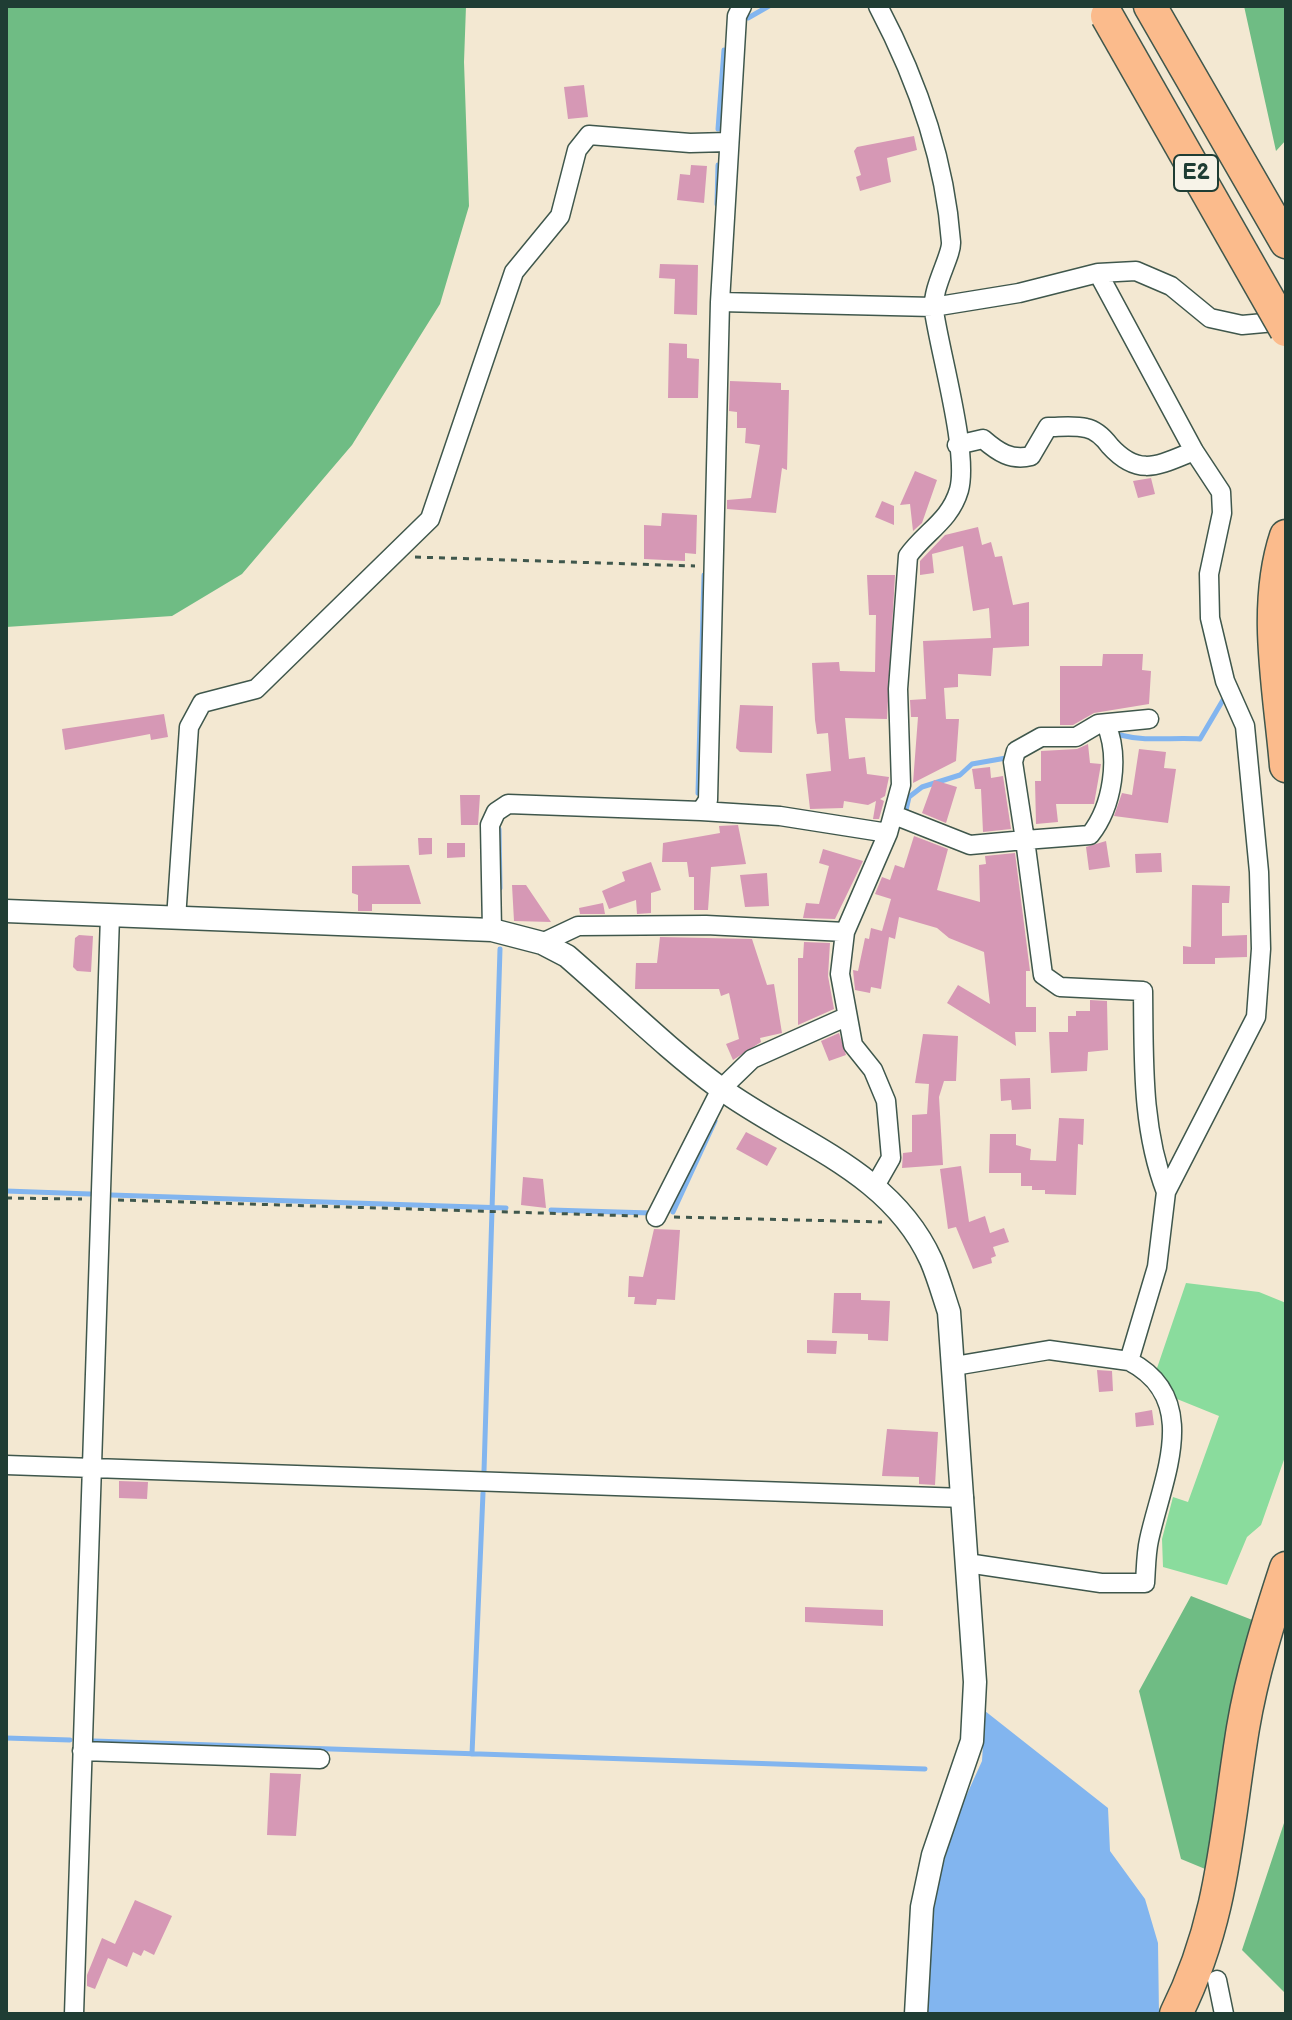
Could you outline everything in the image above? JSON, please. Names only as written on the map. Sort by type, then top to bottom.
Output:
[{"type":"highway","name":"E2","points":[[1150,6],[1286,242]]},
{"type":"highway","name":"E2","points":[[1104,11],[1286,330]]},
{"type":"highway","points":[[1286,536],[1278,570],[1275,631],[1286,766]]},
{"type":"highway","points":[[1176,2014],[1217,1906],[1228,1851],[1243,1727],[1286,1568]]},
{"type":"street","points":[[701,811],[708,800],[720,302],[728,142],[737,16],[742,6]]},
{"type":"street","points":[[875,1186],[891,1158],[886,1101],[873,1070],[853,1045],[846,1017],[840,974],[845,932],[891,824],[901,785],[898,689],[908,556],[918,542],[947,518],[960,488],[957,445],[933,307],[941,266],[952,246],[941,177],[911,72],[878,6]]},
{"type":"street","points":[[176,919],[189,727],[202,703],[256,689],[430,519],[514,272],[560,216],[577,150],[589,135],[690,143],[728,142]]},
{"type":"street","points":[[720,302],[933,307],[1019,293],[1098,273],[1136,271],[1154,276],[1210,318],[1242,325],[1286,321]]},
{"type":"street","points":[[1098,273],[1194,451],[1221,492],[1222,513],[1209,574],[1210,618],[1225,681],[1241,709],[1245,726],[1259,872],[1261,949],[1256,1017],[1166,1192],[1157,1267],[1129,1361]]},
{"type":"street","points":[[957,445],[983,439],[1000,453],[1019,459],[1031,456],[1048,427],[1074,427],[1087,428],[1101,435],[1124,461],[1136,465],[1158,465],[1194,451]]},
{"type":"street","points":[[1149,719],[1098,724],[1076,737],[1041,737],[1016,751],[1013,762],[1043,975],[1060,987],[1143,991],[1145,1107],[1156,1168],[1166,1192]]},
{"type":"street","points":[[492,930],[490,825],[496,812],[508,804],[701,811],[891,824],[970,845],[1090,835],[1105,816],[1115,746],[1106,724]]},
{"type":"street","points":[[6,911],[492,930],[542,943],[567,956],[721,1089],[842,1161],[875,1186],[908,1223],[930,1258],[949,1312],[975,1682],[972,1741],[933,1855],[922,1907],[916,2014]]},
{"type":"street","points":[[74,2014],[110,916]]},
{"type":"street","points":[[542,943],[578,926],[706,925],[845,932]]},
{"type":"street","points":[[656,1217],[721,1089],[752,1059],[846,1017]]},
{"type":"street","points":[[954,1366],[1049,1350],[1129,1361],[1145,1369],[1168,1401],[1173,1415],[1166,1480],[1149,1542],[1145,1583],[1101,1583],[967,1563]]},
{"type":"street","points":[[6,1465],[964,1498]]},
{"type":"street","points":[[82,1751],[320,1759]]},
{"type":"street","points":[[1217,1980],[1224,2014]]},
{"type":"path","points":[[395,556],[713,567]]},
{"type":"path","points":[[6,1198],[908,1223]]},
{"type":"green space","points":[[6,6],[466,6],[464,62],[469,206],[440,304],[352,445],[242,574],[172,616],[6,627]]},
{"type":"green space","points":[[1244,6],[1286,6],[1286,140],[1276,151]]},
{"type":"green space","points":[[1186,1283],[1259,1292],[1286,1303],[1286,1454],[1261,1525],[1247,1537],[1227,1585],[1163,1567],[1162,1539],[1173,1497],[1188,1502],[1219,1416],[1177,1399],[1155,1374]]},
{"type":"green space","points":[[1191,1596],[1255,1621],[1210,1871],[1181,1859],[1139,1691]]},
{"type":"green space","points":[[1286,1817],[1286,1994],[1242,1950]]},
{"type":"water","points":[[985,1711],[1108,1808],[1110,1851],[1145,1899],[1158,1943],[1159,2014],[928,2014],[931,1905],[958,1814],[982,1761]]},
{"type":"building","points":[[584,85],[588,117],[568,119],[564,87]]},
{"type":"building","points":[[914,136],[917,150],[887,158],[891,182],[860,191],[856,177],[861,175],[854,151],[857,147]]},
{"type":"building","points":[[691,165],[707,166],[704,203],[677,200],[680,174],[690,175]]},
{"type":"building","points":[[660,264],[698,265],[697,315],[674,314],[675,279],[659,278]]},
{"type":"building","points":[[669,343],[687,344],[687,358],[699,359],[698,398],[668,398]]},
{"type":"building","points":[[730,381],[781,383],[781,390],[789,390],[787,470],[782,468],[776,513],[727,509],[727,500],[751,498],[760,445],[745,443],[746,428],[737,428],[737,412],[729,411]]},
{"type":"building","points":[[915,471],[937,480],[922,523],[913,531],[910,504],[900,505]]},
{"type":"building","points":[[1151,478],[1155,494],[1138,498],[1133,481]]},
{"type":"building","points":[[882,501],[894,506],[894,525],[875,517]]},
{"type":"building","points":[[662,513],[697,515],[696,554],[685,553],[685,561],[644,559],[644,525],[661,526]]},
{"type":"building","points":[[978,527],[982,545],[991,542],[995,557],[1002,556],[1013,605],[1029,602],[1029,646],[993,648],[991,676],[958,674],[958,687],[944,688],[946,719],[959,719],[956,761],[913,783],[918,717],[911,717],[910,700],[926,699],[923,641],[991,638],[989,608],[973,611],[963,546],[932,554],[934,573],[920,575],[920,561],[945,535]]},
{"type":"building","points":[[867,575],[895,575],[887,719],[845,718],[849,759],[865,757],[867,774],[889,777],[885,796],[880,799],[884,801],[879,819],[873,819],[876,801],[868,805],[844,801],[843,808],[810,809],[806,774],[831,771],[828,733],[817,734],[812,663],[839,662],[840,671],[875,672],[876,615],[869,615]]},
{"type":"building","points":[[1103,654],[1143,654],[1142,670],[1151,671],[1149,704],[1094,713],[1073,725],[1060,725],[1060,666],[1102,666]]},
{"type":"building","points":[[740,705],[773,706],[772,753],[740,752],[736,748]]},
{"type":"building","points":[[164,714],[168,737],[151,740],[150,734],[65,750],[62,729]]},
{"type":"building","points":[[1088,744],[1090,763],[1101,764],[1094,804],[1056,804],[1058,822],[1036,824],[1035,781],[1041,781],[1041,751],[1077,749]]},
{"type":"building","points":[[1139,749],[1166,752],[1164,768],[1176,769],[1168,823],[1114,816],[1122,793],[1132,795]]},
{"type":"building","points":[[990,767],[991,778],[1003,776],[1011,829],[983,832],[981,789],[975,789],[972,769]]},
{"type":"building","points":[[934,780],[957,787],[946,823],[922,813]]},
{"type":"building","points":[[460,795],[480,795],[478,825],[461,825]]},
{"type":"building","points":[[738,825],[746,864],[711,867],[708,910],[694,910],[694,877],[689,877],[687,862],[662,862],[663,843],[720,833],[719,826]]},
{"type":"building","points":[[914,836],[948,849],[937,890],[980,902],[979,865],[986,864],[985,856],[1015,853],[1030,971],[1026,971],[1026,1007],[1036,1007],[1036,1032],[1015,1032],[1016,1046],[947,1003],[958,985],[990,1004],[984,952],[949,938],[937,928],[899,917],[895,939],[889,937],[881,989],[871,987],[870,993],[855,990],[853,970],[858,971],[865,938],[869,939],[871,928],[882,931],[891,899],[875,894],[882,877],[890,880],[895,865],[904,868]]},
{"type":"building","points":[[418,838],[432,838],[432,854],[419,855]]},
{"type":"building","points":[[1106,841],[1110,867],[1089,870],[1086,847]]},
{"type":"building","points":[[447,843],[465,843],[465,857],[447,858]]},
{"type":"building","points":[[823,849],[863,861],[835,919],[803,918],[806,903],[819,904],[829,866],[819,863]]},
{"type":"building","points":[[1161,853],[1162,872],[1136,873],[1135,854]]},
{"type":"building","points":[[651,862],[661,890],[651,893],[651,913],[637,914],[636,900],[609,909],[602,891],[625,881],[622,872]]},
{"type":"building","points":[[409,865],[421,904],[372,904],[372,911],[358,911],[358,895],[352,893],[352,866]]},
{"type":"building","points":[[767,873],[769,906],[745,907],[740,875]]},
{"type":"building","points":[[512,885],[526,885],[551,922],[514,921]]},
{"type":"building","points":[[1192,885],[1230,886],[1229,903],[1222,903],[1222,936],[1247,935],[1247,957],[1215,958],[1215,964],[1183,964],[1183,946],[1191,947]]},
{"type":"building","points":[[603,903],[605,914],[580,914],[579,908]]},
{"type":"building","points":[[79,935],[93,936],[91,972],[77,971],[73,967],[75,938]]},
{"type":"building","points":[[660,937],[752,939],[767,985],[774,984],[782,1033],[760,1038],[761,1042],[733,1060],[726,1044],[739,1039],[729,993],[721,996],[719,989],[635,989],[636,963],[657,963]]},
{"type":"building","points":[[804,942],[830,943],[828,976],[834,1009],[798,1025],[798,958],[803,958]]},
{"type":"building","points":[[1090,1000],[1107,1001],[1108,1050],[1088,1052],[1087,1071],[1051,1073],[1049,1032],[1068,1032],[1068,1016],[1076,1016],[1076,1011],[1090,1011]]},
{"type":"building","points":[[839,1033],[846,1055],[829,1061],[821,1041]]},
{"type":"building","points":[[923,1034],[958,1036],[956,1081],[944,1081],[939,1097],[943,1165],[902,1168],[903,1153],[912,1152],[912,1115],[927,1114],[929,1084],[915,1083]]},
{"type":"building","points":[[1030,1078],[1031,1109],[1012,1110],[1011,1100],[1001,1101],[1000,1079]]},
{"type":"building","points":[[1059,1118],[1084,1119],[1083,1145],[1078,1144],[1076,1195],[1045,1194],[1045,1190],[1021,1186],[1021,1173],[989,1173],[990,1134],[1016,1134],[1016,1145],[1031,1149],[1030,1160],[1056,1161]]},
{"type":"building","points":[[746,1132],[777,1148],[767,1166],[736,1149]]},
{"type":"building","points":[[961,1166],[969,1222],[985,1216],[990,1233],[1004,1228],[1009,1242],[993,1247],[996,1256],[991,1258],[992,1263],[973,1269],[956,1227],[948,1229],[940,1169]]},
{"type":"building","points":[[523,1177],[543,1179],[546,1208],[521,1205]]},
{"type":"building","points":[[654,1229],[680,1230],[675,1300],[657,1299],[656,1305],[634,1304],[635,1297],[628,1297],[629,1276],[643,1277]]},
{"type":"building","points":[[834,1293],[861,1293],[861,1300],[890,1301],[888,1341],[868,1340],[868,1334],[832,1333]]},
{"type":"building","points":[[807,1340],[837,1341],[836,1354],[807,1353]]},
{"type":"building","points":[[1097,1370],[1112,1371],[1113,1391],[1099,1392]]},
{"type":"building","points":[[1152,1410],[1154,1425],[1136,1427],[1135,1413]]},
{"type":"building","points":[[887,1429],[938,1432],[935,1485],[919,1484],[919,1477],[882,1476]]},
{"type":"building","points":[[119,1481],[148,1482],[147,1499],[119,1498]]},
{"type":"building","points":[[805,1607],[883,1610],[883,1626],[805,1622]]},
{"type":"building","points":[[270,1773],[301,1774],[296,1836],[267,1835]]},
{"type":"building","points":[[135,1900],[172,1916],[154,1955],[144,1950],[141,1956],[133,1952],[127,1967],[108,1958],[95,1989],[87,1986],[87,1975],[102,1938],[115,1944]]},
{"type":"waterway","points":[[748,18],[769,6]]},
{"type":"waterway","points":[[718,129],[724,50]]},
{"type":"waterway","points":[[717,204],[718,165]]},
{"type":"waterway","points":[[698,793],[704,575]]},
{"type":"waterway","points":[[1120,735],[1150,739],[1200,739],[1223,700]]},
{"type":"waterway","points":[[905,815],[909,797],[922,787],[960,775],[972,764],[1006,758]]},
{"type":"waterway","points":[[499,829],[500,888]]},
{"type":"waterway","points":[[484,1471],[500,949]]},
{"type":"waterway","points":[[673,1212],[715,1121]]},
{"type":"waterway","points":[[6,1191],[90,1194]]},
{"type":"waterway","points":[[111,1195],[506,1208]]},
{"type":"waterway","points":[[551,1210],[651,1213]]},
{"type":"waterway","points":[[472,1754],[483,1493]]},
{"type":"waterway","points":[[6,1738],[70,1740]]},
{"type":"waterway","points":[[94,1741],[925,1769]]}]
